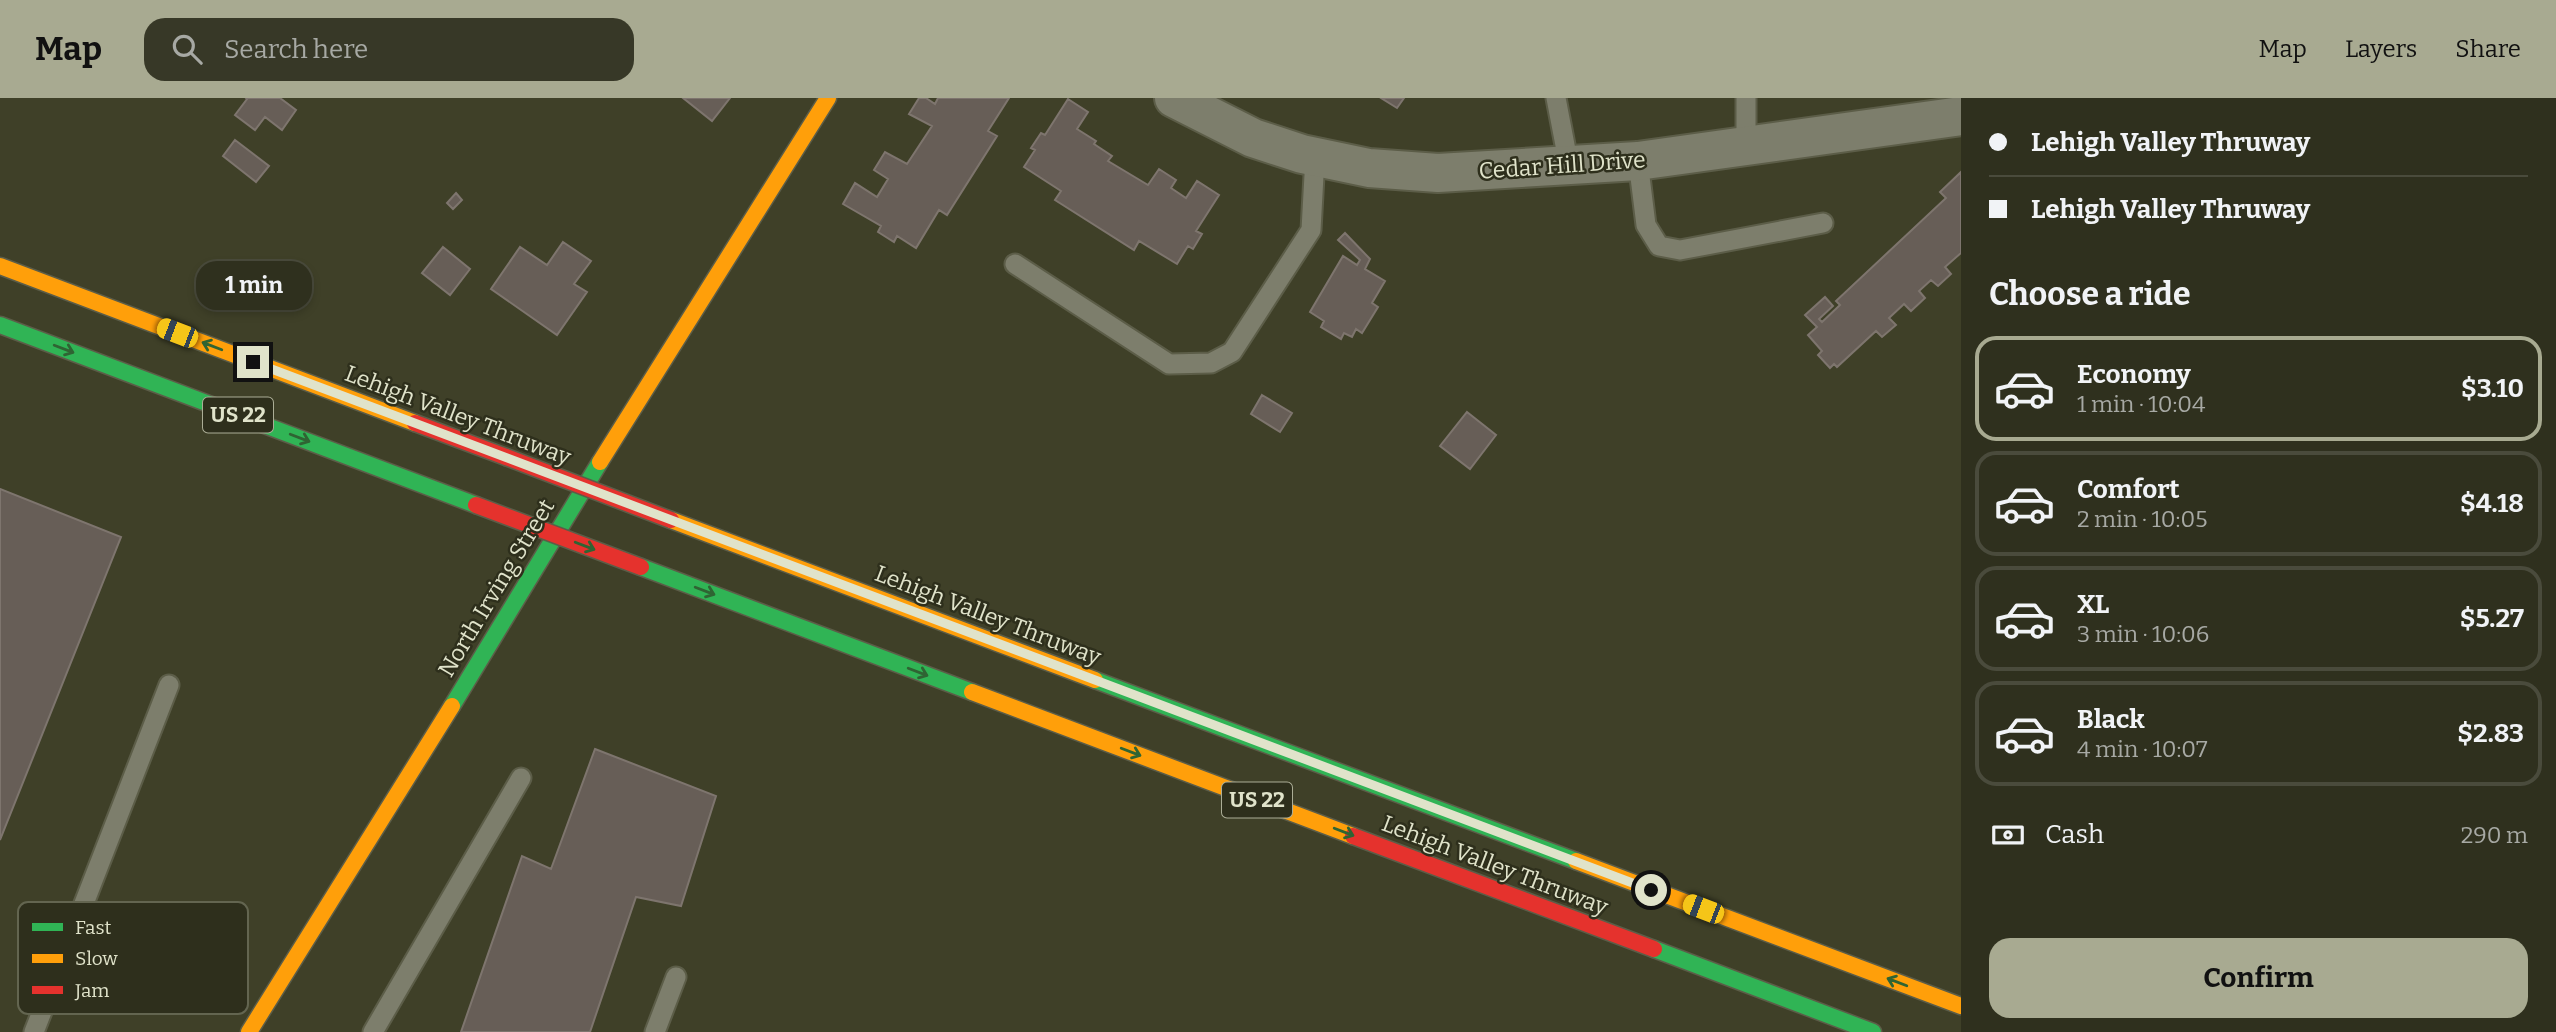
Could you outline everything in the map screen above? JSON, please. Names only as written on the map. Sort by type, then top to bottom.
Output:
[{"type":"main road","name":"North Irving Street","points":[[249,1032],[515,604],[622,424],[828,98]]},
{"type":"main road","name":"Lehigh Valley Thruway","points":[[0,266],[1961,1006]]},
{"type":"main road","name":"Lehigh Valley Thruway","points":[[0,325],[1873,1032]]},
{"type":"street","name":"Cedar Hill Drive","points":[[1174,98],[1253,138],[1315,157],[1369,168],[1438,173],[1638,161],[1961,116]]},
{"type":"lane","points":[[1556,98],[1569,166]]},
{"type":"lane","points":[[1746,98],[1746,145]]},
{"type":"lane","points":[[1015,264],[1169,364],[1211,363],[1232,352],[1311,230],[1315,157]]},
{"type":"lane","points":[[1638,161],[1646,225],[1659,246],[1680,250],[1823,223]]},
{"type":"lane","points":[[85,902],[169,685]]},
{"type":"lane","points":[[373,1032],[521,778]]},
{"type":"lane","points":[[655,1032],[676,977]]},
{"type":"lane","points":[[34,1032],[41,1014]]},
{"type":"building","points":[[246,98],[280,98],[296,110],[282,130],[265,117],[255,130],[235,115]]},
{"type":"building","points":[[683,98],[730,98],[712,121]]},
{"type":"building","points":[[919,98],[926,98],[935,104],[938,98],[1009,98],[988,131],[997,136],[947,215],[939,210],[916,248],[897,236],[894,242],[878,232],[881,226],[843,204],[855,183],[877,197],[888,179],[874,170],[885,152],[907,164],[932,126],[909,114]]},
{"type":"building","points":[[1381,98],[1404,98],[1397,108]]},
{"type":"building","points":[[1068,99],[1088,112],[1077,129],[1096,141],[1094,144],[1112,156],[1108,161],[1148,185],[1159,169],[1176,180],[1171,188],[1186,198],[1197,181],[1219,195],[1196,231],[1202,234],[1193,249],[1188,246],[1177,264],[1139,241],[1134,250],[1055,200],[1061,191],[1024,167],[1035,150],[1031,148],[1041,133],[1045,135]]},
{"type":"building","points":[[235,140],[269,166],[256,182],[223,156]]},
{"type":"building","points":[[1961,172],[1961,253],[1945,267],[1951,274],[1938,286],[1931,280],[1919,291],[1925,298],[1911,311],[1904,304],[1889,318],[1896,325],[1882,337],[1876,331],[1837,367],[1834,364],[1830,368],[1818,355],[1822,351],[1808,335],[1817,327],[1805,315],[1825,297],[1833,306],[1819,319],[1822,322],[1840,305],[1836,301],[1946,198],[1940,192]]},
{"type":"building","points":[[456,193],[462,200],[453,209],[447,203]]},
{"type":"building","points":[[1345,233],[1370,259],[1365,269],[1385,281],[1372,303],[1378,307],[1362,333],[1356,329],[1352,337],[1344,333],[1341,339],[1321,327],[1324,321],[1310,312],[1343,256],[1357,265],[1360,260],[1338,240]]},
{"type":"building","points":[[563,242],[591,261],[574,284],[587,292],[557,335],[491,289],[520,247],[547,265]]},
{"type":"building","points":[[443,247],[470,269],[450,295],[422,273]]},
{"type":"building","points":[[1262,395],[1292,413],[1280,432],[1251,414]]},
{"type":"building","points":[[1467,412],[1496,435],[1470,469],[1440,446]]},
{"type":"building","points":[[0,489],[121,537],[0,840]]},
{"type":"building","points":[[595,749],[716,796],[681,906],[636,897],[590,1032],[461,1032],[522,856],[551,869]]},
{"type":"traffic: fast","points":[[0,325],[476,505]]},
{"type":"traffic: fast","points":[[452,706],[600,462]]},
{"type":"traffic: fast","points":[[641,567],[972,692]]},
{"type":"traffic: fast","points":[[1095,680],[1576,861]]},
{"type":"traffic: fast","points":[[1654,949],[1873,1032]]},
{"type":"traffic: slow","points":[[600,462],[828,98]]},
{"type":"traffic: slow","points":[[0,266],[415,423]]},
{"type":"traffic: slow","points":[[671,520],[1095,680]]},
{"type":"traffic: slow","points":[[972,692],[1353,836]]},
{"type":"traffic: slow","points":[[249,1032],[452,706]]},
{"type":"traffic: slow","points":[[1576,861],[1961,1006]]},
{"type":"traffic: jam","points":[[415,423],[506,457]]},
{"type":"traffic: jam","points":[[506,457],[671,520]]},
{"type":"traffic: jam","points":[[476,505],[641,567]]},
{"type":"traffic: jam","points":[[1353,836],[1654,949]]},
{"type":"route","points":[[253,362],[1651,890]]}]
